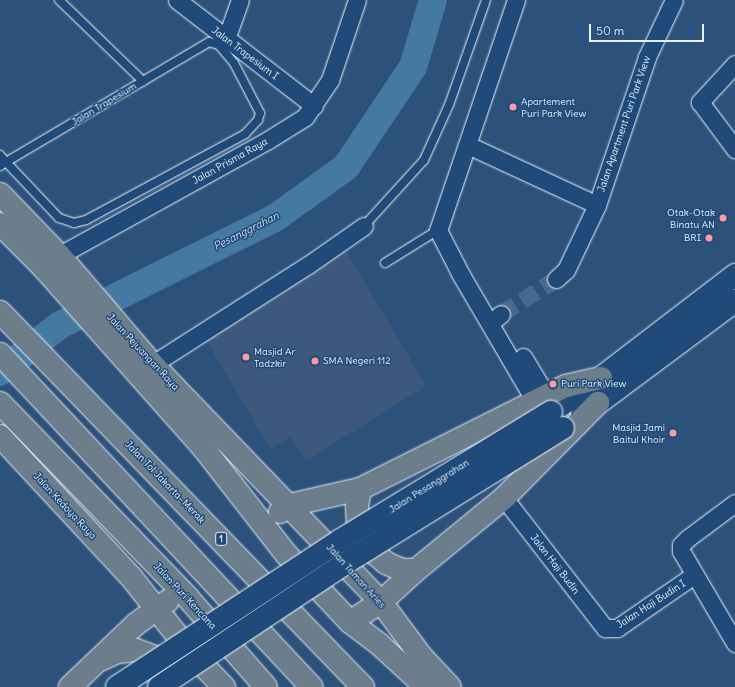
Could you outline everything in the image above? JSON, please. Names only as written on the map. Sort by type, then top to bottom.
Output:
[{"type":"main road","name":"Jalan Pejuangan Raya","points":[[0,194],[75,291],[145,369],[290,505]]},
{"type":"main road","name":"Jalan Pejuangan Raya","points":[[0,224],[50,260]]},
{"type":"main road","name":"Jalan Pesanggrahan","points":[[117,687],[342,540],[549,409],[601,378],[735,275]]},
{"type":"main road","name":"Jalan Pesanggrahan","points":[[159,687],[358,555],[549,409],[598,403],[735,301]]},
{"type":"main road","name":"Jalan Tol Jakarta–Merak","points":[[0,312],[363,687]]},
{"type":"main road","points":[[0,354],[312,687]]},
{"type":"main road","name":"Jalan Pejuangan Raya","points":[[145,369],[202,446],[264,524]]},
{"type":"main road","name":"Jalan Puri Kencana","points":[[0,403],[188,598],[245,661],[266,687]]},
{"type":"main road","points":[[350,622],[382,602],[416,570],[504,498],[598,403]]},
{"type":"main road","points":[[426,687],[379,644],[350,622],[287,555],[264,524],[290,505],[360,489],[549,409]]},
{"type":"main road","name":"Jalan Kedoya Raya","points":[[1,437],[131,576],[155,608]]},
{"type":"main road","points":[[360,489],[357,506],[358,523],[364,538],[374,552],[386,563],[402,570],[416,570]]},
{"type":"main road","name":"Jalan Taman Aries","points":[[290,505],[382,602],[417,650],[450,687]]},
{"type":"main road","points":[[70,687],[155,608],[173,599],[188,598]]},
{"type":"main road","points":[[155,608],[192,654],[224,687]]},
{"type":"main road","points":[[99,660],[117,652],[136,650],[154,657],[168,671],[174,687]]},
{"type":"main road","points":[[238,687],[243,680],[245,661]]},
{"type":"street","name":"Jalan Trapesium I","points":[[177,0],[314,106]]},
{"type":"street","points":[[226,39],[240,0]]},
{"type":"street","name":"Jalan Prisma Raya","points":[[50,260],[280,133],[305,117],[314,106],[330,80],[356,0]]},
{"type":"street","points":[[516,0],[438,230],[496,318],[549,409]]},
{"type":"street","name":"Jalan Apartment Puri Park View","points":[[556,279],[566,270],[597,205],[646,57],[674,0]]},
{"type":"street","points":[[735,64],[700,102],[735,149]]},
{"type":"street","name":"Jalan Apartment Puri Park View","points":[[468,145],[597,205]]},
{"type":"street","points":[[145,369],[308,265],[364,226]]},
{"type":"street","name":"Jalan Haji Budin","points":[[504,498],[607,628]]},
{"type":"street","points":[[735,503],[681,545],[681,551],[694,575],[735,643]]},
{"type":"street","name":"Jalan Haji Budin I","points":[[607,628],[617,628],[694,575]]},
{"type":"lane","points":[[59,0],[143,81]]},
{"type":"lane","points":[[364,226],[424,160],[449,105],[486,0]]},
{"type":"lane","name":"Jalan Trapesium","points":[[209,42],[224,50],[256,101],[260,113],[258,120],[245,134],[86,220],[74,223],[59,218],[3,164],[143,81],[209,42]]},
{"type":"lane","points":[[0,155],[3,164]]},
{"type":"lane","points":[[385,263],[438,230]]},
{"type":"shaded area","name":"SMA Negeri 112","points":[[345,249],[426,386],[306,461],[291,437],[270,449],[204,336]]},
{"type":"waterway","name":"Pesanggrahan","points":[[0,372],[60,325],[275,218],[346,167],[413,67],[433,0]]},
{"type":"tunnel","points":[[501,314],[556,279]]},
{"type":"place","name":"Apartement Puri Park View","points":[[513,107]]},
{"type":"place","name":"Otak-Otak Binatu AN","points":[[723,218]]},
{"type":"place","name":"BRI","points":[[709,238]]},
{"type":"place","name":"Masjid Ar Tadzkir","points":[[246,357]]},
{"type":"place","name":"SMA Negeri 112","points":[[315,361]]},
{"type":"place","name":"Puri Park View","points":[[553,384]]},
{"type":"place","name":"Masjid Jami Baitul Khoir","points":[[673,433]]}]
